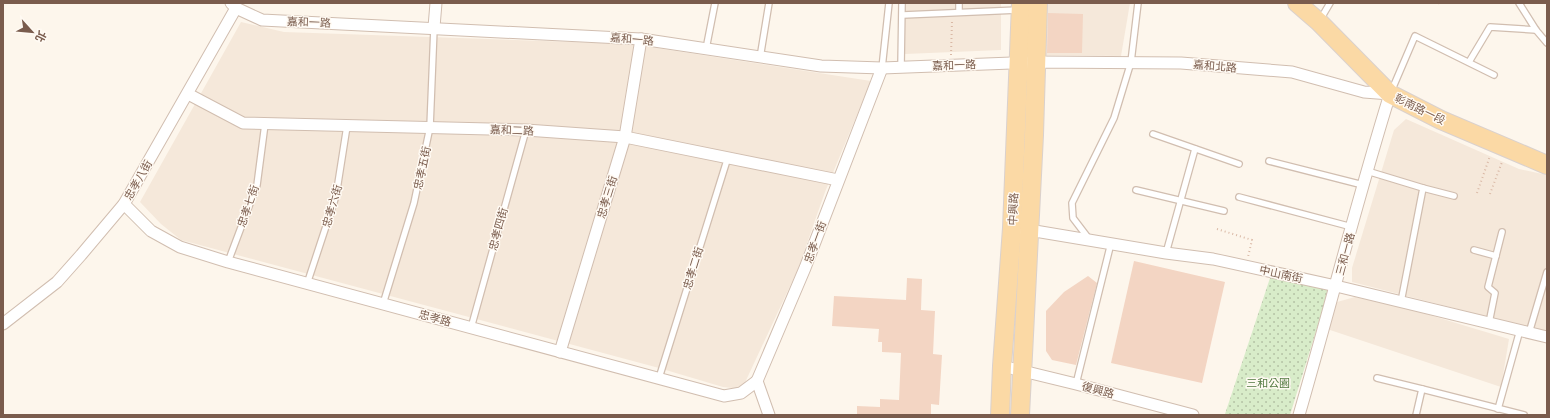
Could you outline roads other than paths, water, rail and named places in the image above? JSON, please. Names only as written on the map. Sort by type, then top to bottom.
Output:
[{"type":"main road","name":"中興路","points":[[1020,415],[1022,370],[1020,229],[1028,62],[1038,3]]},
{"type":"main road","name":"彰南路一段","points":[[1297,3],[1319,22],[1390,94],[1501,146],[1547,165]]},
{"type":"main road","name":"中興路","points":[[1021,6],[1028,62]]},
{"type":"main road","name":"中興路","points":[[1000,415],[1002,366],[1020,229]]},
{"type":"street","points":[[434,27],[436,3]]},
{"type":"street","name":"嘉和一路","points":[[234,5],[262,20],[434,27],[641,39],[821,66],[882,68],[901,66],[1028,62]]},
{"type":"street","name":"忠孝八街","points":[[3,324],[57,282],[124,204],[188,94],[234,5]]},
{"type":"street","name":"忠孝三街","points":[[560,352],[625,137],[641,39]]},
{"type":"street","name":"嘉和北路","points":[[1028,62],[1181,63],[1292,72],[1364,92],[1390,94]]},
{"type":"street","name":"忠孝一街","points":[[757,381],[805,268],[882,68]]},
{"type":"street","name":"嘉和二路","points":[[188,94],[236,120],[243,122],[265,124],[526,130],[625,137],[838,180]]},
{"type":"street","name":"三和一路","points":[[1299,415],[1336,286],[1366,170],[1390,94]]},
{"type":"street","name":"忠孝路","points":[[124,204],[151,231],[180,247],[228,262],[724,396],[741,393],[757,381]]},
{"type":"street","name":"中山南街","points":[[1020,229],[1166,253],[1213,259],[1336,286],[1547,337]]},
{"type":"street","name":"復興路","points":[[1002,366],[1193,415]]},
{"type":"street","points":[[757,381],[769,415]]},
{"type":"lane","points":[[706,49],[715,3]]},
{"type":"lane","points":[[760,58],[769,3]]},
{"type":"lane","points":[[882,68],[888,3]]},
{"type":"lane","points":[[901,66],[902,3]]},
{"type":"lane","points":[[959,3],[959,12]]},
{"type":"lane","points":[[1090,241],[1073,218],[1072,203],[1114,118],[1131,62],[1138,3]]},
{"type":"lane","points":[[1319,22],[1330,3]]},
{"type":"lane","points":[[1520,3],[1536,30],[1547,43]]},
{"type":"lane","points":[[903,15],[959,12],[1021,6]]},
{"type":"lane","name":"忠孝五街","points":[[383,304],[414,203],[430,127],[434,27]]},
{"type":"lane","points":[[1469,62],[1490,27],[1536,30]]},
{"type":"lane","points":[[1390,94],[1415,36],[1494,76]]},
{"type":"lane","name":"忠孝七街","points":[[228,262],[257,185],[265,124]]},
{"type":"lane","name":"忠孝六街","points":[[307,284],[336,196],[347,126]]},
{"type":"lane","name":"忠孝四街","points":[[471,328],[526,130]]},
{"type":"lane","points":[[1153,134],[1239,164]]},
{"type":"lane","points":[[1166,253],[1195,149]]},
{"type":"lane","name":"忠孝二街","points":[[659,378],[728,157]]},
{"type":"lane","points":[[1269,161],[1362,185]]},
{"type":"lane","points":[[1366,170],[1454,196]]},
{"type":"lane","points":[[1401,302],[1423,188]]},
{"type":"lane","points":[[1136,190],[1224,211]]},
{"type":"lane","points":[[1239,197],[1352,227]]},
{"type":"lane","points":[[1489,323],[1495,293],[1488,288],[1502,232]]},
{"type":"lane","points":[[1076,384],[1111,243]]},
{"type":"lane","points":[[1474,250],[1496,256]]},
{"type":"lane","points":[[1498,409],[1524,332],[1547,272]]},
{"type":"lane","points":[[1377,378],[1524,415]]},
{"type":"lane","points":[[1416,415],[1422,389]]},
{"type":"park label","name":"三和公園","points":[[1268,383]]}]
